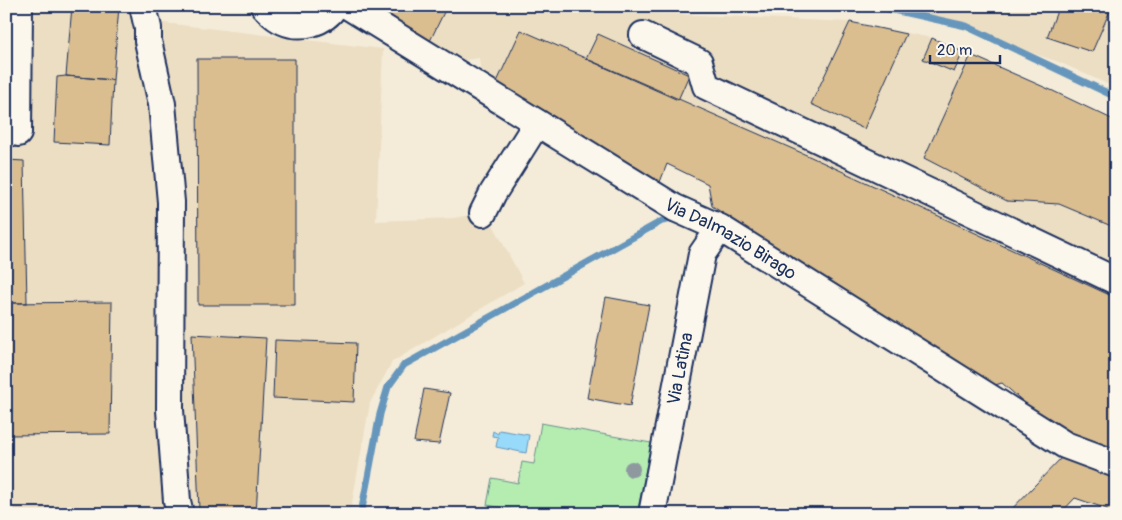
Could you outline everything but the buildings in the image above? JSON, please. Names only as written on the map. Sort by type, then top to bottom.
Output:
[{"type":"street","points":[[18,133],[19,6]]},
{"type":"street","points":[[143,6],[148,28],[148,41],[162,104],[171,202],[170,410],[177,501],[180,514]]},
{"type":"street","points":[[264,6],[281,20],[303,25],[324,18],[335,6]]},
{"type":"street","name":"Via Dalmazio Birago","points":[[348,6],[471,71],[537,123],[674,208],[720,228],[1065,445],[1116,464]]},
{"type":"street","points":[[643,35],[699,62],[706,86],[1116,281]]},
{"type":"street","points":[[483,214],[493,193],[537,123]]},
{"type":"street","name":"Via Latina","points":[[652,514],[702,254],[720,228]]},
{"type":"shaded area","points":[[6,6],[136,6],[139,20],[383,49],[376,221],[453,218],[476,214],[491,221],[524,283],[392,362],[370,403],[350,514],[6,514]]},
{"type":"shaded area","points":[[381,6],[504,6],[850,22],[932,38],[1116,121],[1116,459],[1069,442],[1002,383],[708,184],[667,164],[660,182],[481,75],[479,58],[458,61],[378,11]]},
{"type":"shaded area","points":[[896,6],[1116,6],[1116,88],[1061,63]]},
{"type":"green space","points":[[541,423],[651,443],[637,514],[539,514],[487,505],[492,478],[518,483],[522,462],[534,464]]},
{"type":"water","points":[[499,430],[529,435],[526,453],[496,447],[498,437],[492,436],[493,431],[498,434]]},
{"type":"waterway","points":[[827,6],[884,8],[966,26],[1116,97]]},
{"type":"waterway","points":[[361,514],[380,414],[388,387],[404,365],[662,221],[673,219]]}]
